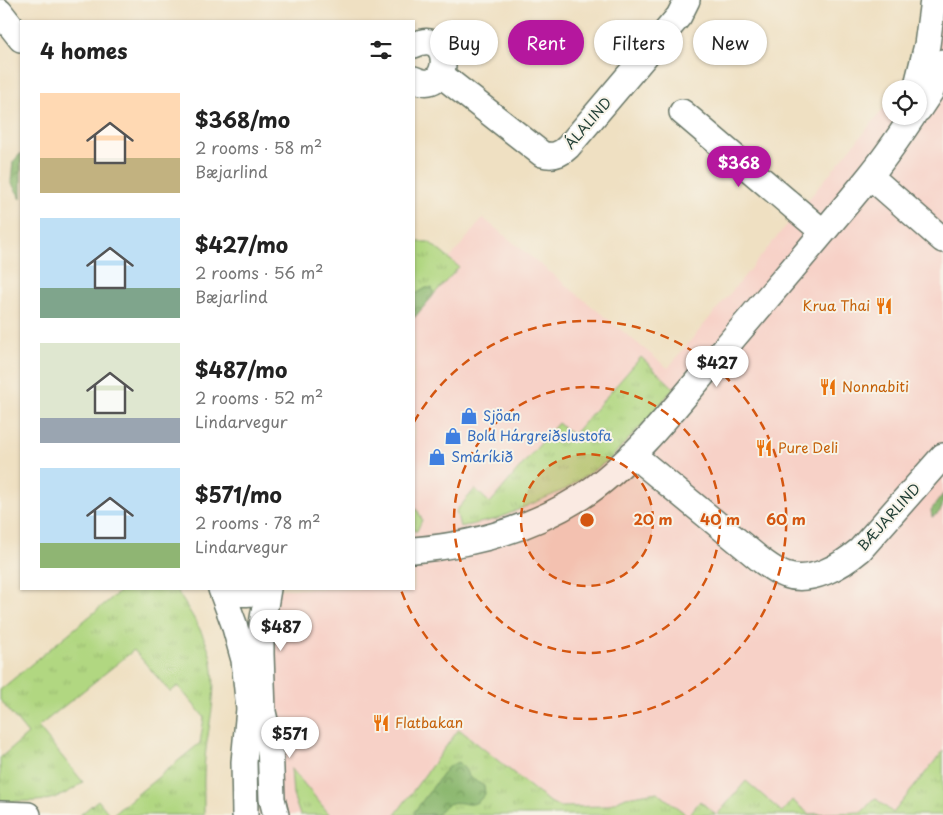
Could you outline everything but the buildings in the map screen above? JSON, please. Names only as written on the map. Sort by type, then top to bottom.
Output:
[{"type":"street","name":"ÁLALIND","points":[[440,74],[538,152],[547,156],[558,154],[568,147],[679,16],[687,0]]},
{"type":"street","points":[[918,80],[927,45],[933,0]]},
{"type":"street","points":[[0,12],[20,38]]},
{"type":"street","points":[[415,44],[432,43],[441,51],[444,63],[440,74],[430,81],[424,82],[415,79]]},
{"type":"street","points":[[927,98],[943,62]]},
{"type":"street","points":[[682,112],[823,232]]},
{"type":"street","points":[[415,550],[441,548],[483,539],[531,524],[583,496],[604,480],[660,424],[870,176],[907,125]]},
{"type":"street","points":[[870,176],[943,240]]},
{"type":"street","name":"BÆJARLIND","points":[[632,454],[762,561],[785,575],[795,577],[818,574],[848,560],[860,550],[943,456]]},
{"type":"street","points":[[221,590],[234,624],[244,660],[249,709],[244,762],[245,815]]},
{"type":"street","points":[[230,590],[243,594],[265,590]]},
{"type":"street","points":[[268,590],[261,630],[263,712],[270,742],[272,799],[276,815]]},
{"type":"street","points":[[0,814],[28,815]]},
{"type":"shaded area","points":[[943,15],[943,815],[259,815],[251,590],[415,590],[415,302],[483,218],[668,368],[882,111],[882,125],[927,125],[927,80],[906,80]]},
{"type":"green space","points":[[20,154],[20,197],[11,182],[13,162]]},
{"type":"green space","points":[[415,242],[429,242],[459,267],[415,315]]},
{"type":"green space","points":[[426,288],[432,288],[433,291],[433,296],[415,317],[415,294]]},
{"type":"green space","points":[[641,357],[674,388],[609,460],[566,489],[497,519],[460,527],[456,511],[475,489],[490,503],[558,423],[573,435]]},
{"type":"green space","points":[[943,494],[942,508],[932,517],[931,510]]},
{"type":"green space","points":[[415,509],[422,520],[417,531],[415,531]]},
{"type":"green space","points":[[118,590],[177,590],[205,640],[211,658],[214,692],[205,757],[204,815],[112,815],[200,743],[204,717],[178,686],[170,692],[134,650],[38,727],[83,782],[63,795],[53,798],[34,801],[0,801],[0,758],[28,734],[0,700],[0,690],[119,592]]},
{"type":"green space","points":[[459,729],[548,801],[560,807],[606,806],[626,797],[657,792],[687,815],[395,815]]},
{"type":"green space","points":[[943,751],[943,815],[717,815],[746,781],[782,812],[792,800],[809,814],[862,812],[875,798],[893,813]]},
{"type":"green space","points":[[458,762],[469,777],[484,786],[485,794],[475,803],[451,803],[444,807],[437,815],[415,815],[414,812],[448,767]]},
{"type":"green space","points":[[291,768],[330,815],[300,815],[293,795]]},
{"type":"green space","points":[[98,800],[110,815],[80,815]]},
{"type":"green space","points":[[700,801],[716,815],[689,815]]},
{"type":"place","name":"Krua Thai","points":[[884,306]]},
{"type":"place","name":"Nonnabiti","points":[[828,387]]},
{"type":"place","name":"Sjöan","points":[[469,416]]},
{"type":"place","name":"Bold Hárgreiðslustofa","points":[[453,436]]},
{"type":"place","name":"Pure Deli","points":[[764,448]]},
{"type":"place","name":"Smáríkið","points":[[437,457]]},
{"type":"place","name":"Flatbakan","points":[[381,723]]}]
